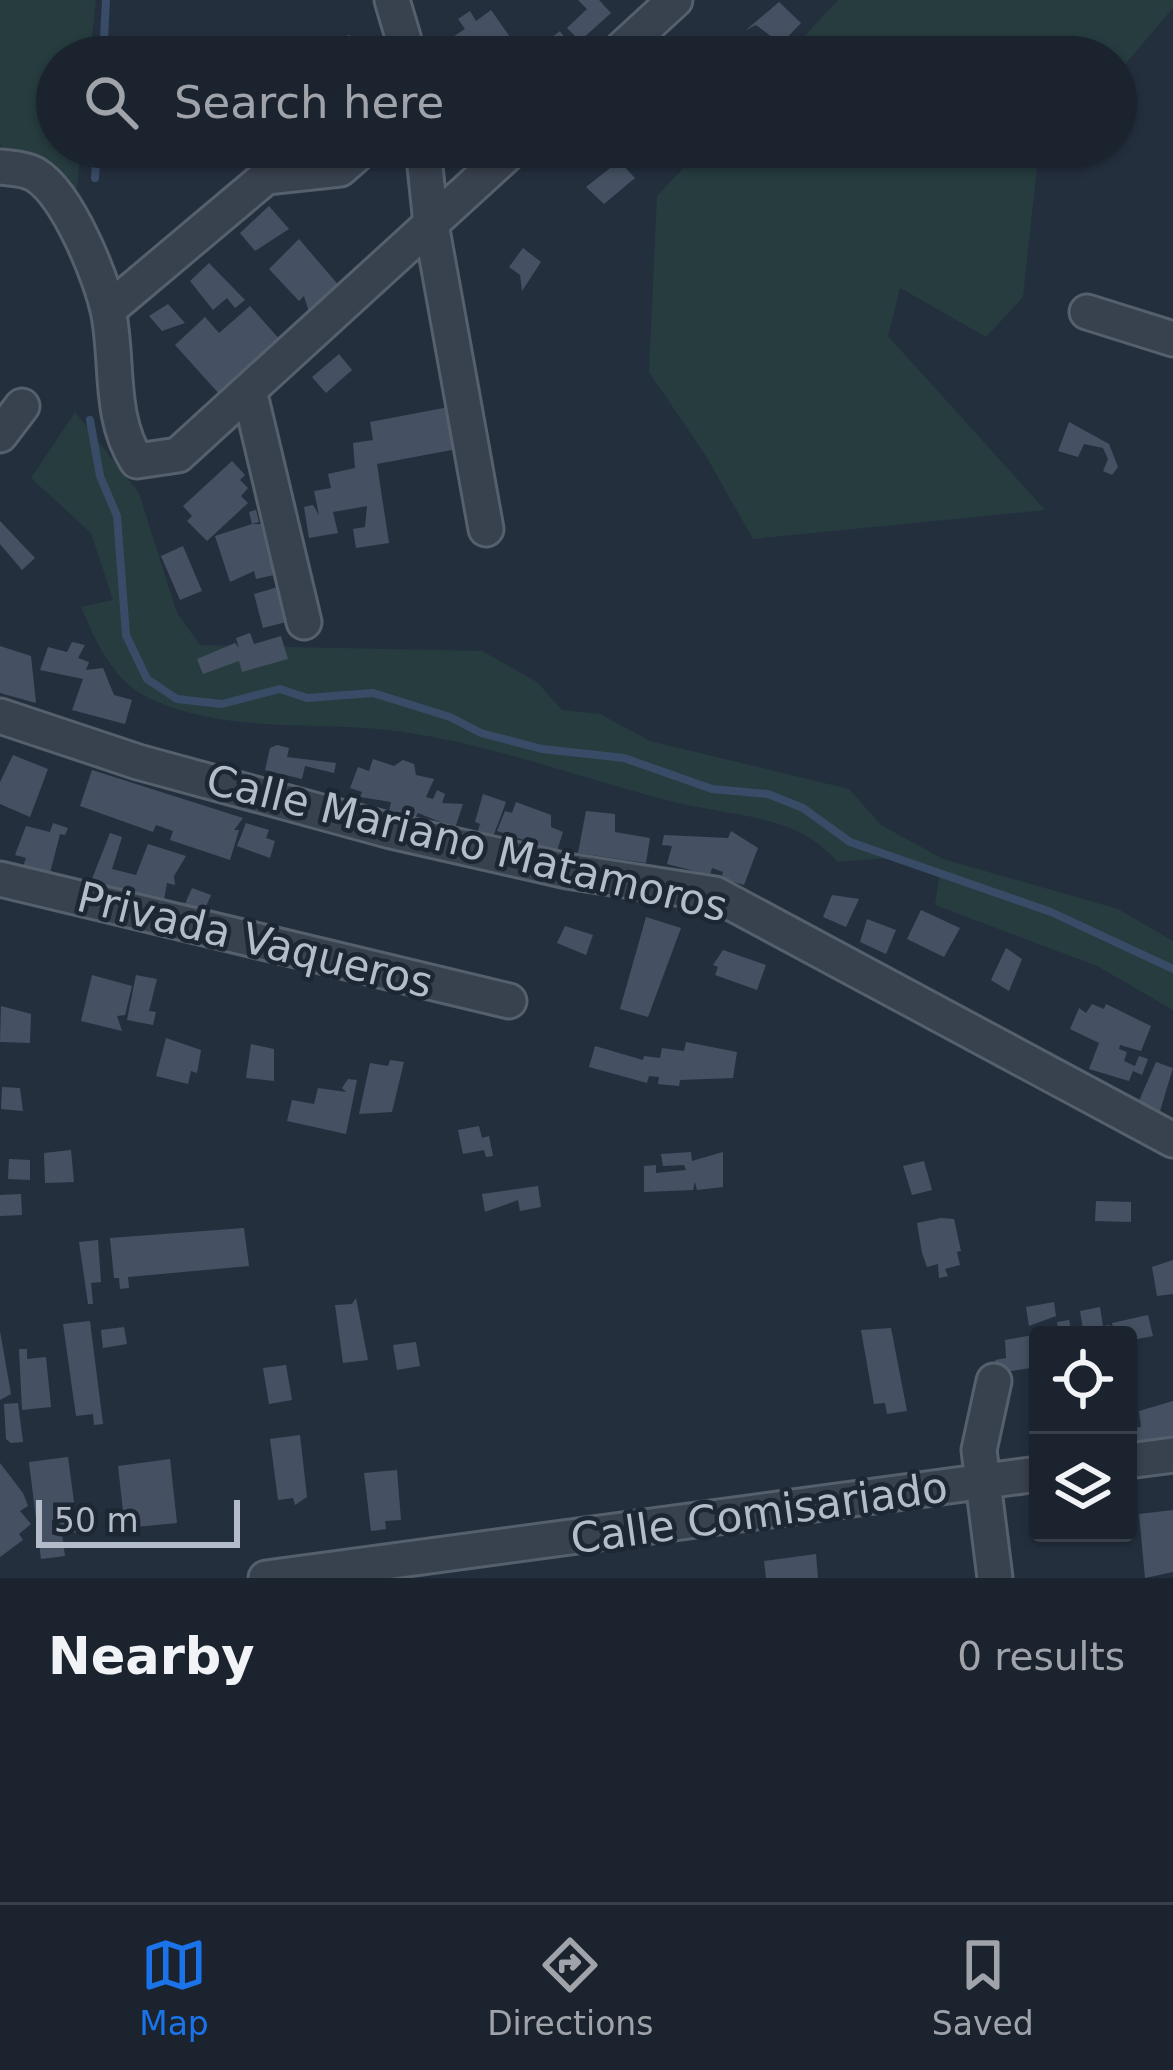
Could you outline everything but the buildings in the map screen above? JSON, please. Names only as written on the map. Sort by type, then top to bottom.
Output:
[{"type":"street","points":[[392,0],[403,36]]},
{"type":"street","points":[[636,36],[675,0]]},
{"type":"street","points":[[0,166],[34,172],[63,200],[108,310],[119,423],[137,461],[178,455],[492,168]]},
{"type":"street","points":[[108,310],[266,177],[341,168]]},
{"type":"street","points":[[425,168],[486,529]]},
{"type":"street","points":[[1087,312],[1173,339]]},
{"type":"street","points":[[249,390],[304,622]]},
{"type":"street","points":[[0,435],[22,406]]},
{"type":"street","name":"Calle Mariano Matamoros","points":[[0,716],[138,762],[391,831],[567,871],[716,894],[1173,1140]]},
{"type":"street","name":"Privada Vaqueros","points":[[0,878],[509,1001]]},
{"type":"street","points":[[994,1381],[980,1431],[995,1578]]},
{"type":"street","points":[[1137,1460],[1173,1455]]},
{"type":"street","name":"Calle Comisariado","points":[[266,1578],[317,1575],[1029,1475]]},
{"type":"green space","points":[[0,0],[96,0],[92,36],[36,36],[36,168],[79,168],[76,198],[21,170],[0,144]]},
{"type":"green space","points":[[838,0],[1173,0],[1173,8],[1137,50],[1137,36],[805,36]]},
{"type":"green space","points":[[683,168],[1037,168],[1023,297],[986,337],[900,288],[888,336],[1045,510],[753,539],[706,456],[649,372],[657,196]]},
{"type":"green space","points":[[75,412],[139,493],[177,613],[200,645],[482,651],[537,682],[562,710],[600,714],[650,741],[849,789],[881,825],[943,859],[1118,909],[1173,941],[1173,1010],[1097,966],[935,905],[940,872],[890,858],[837,862],[804,835],[784,826],[678,803],[438,738],[371,728],[212,718],[181,711],[138,692],[116,672],[81,607],[113,600],[91,533],[31,478]]},
{"type":"waterway","points":[[104,36],[106,0]]},
{"type":"waterway","points":[[95,178],[96,168]]},
{"type":"waterway","points":[[90,420],[100,476],[117,516],[126,635],[147,679],[177,699],[222,704],[280,689],[307,698],[373,693],[450,717],[481,733],[542,749],[624,758],[712,789],[768,794],[803,808],[850,842],[1051,912],[1173,969]]}]
